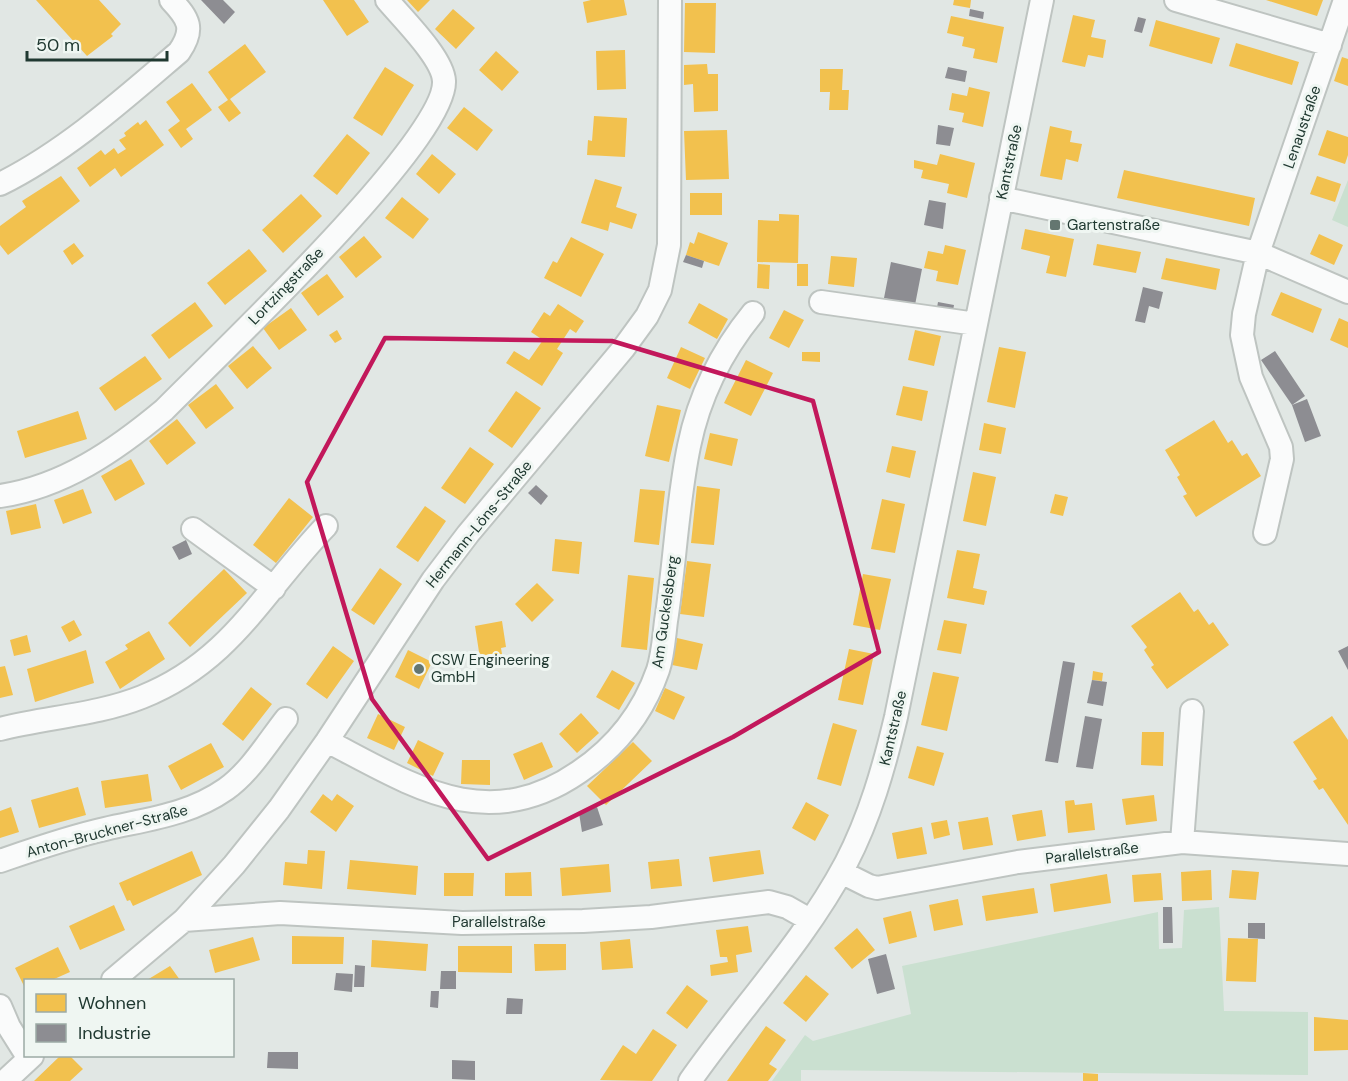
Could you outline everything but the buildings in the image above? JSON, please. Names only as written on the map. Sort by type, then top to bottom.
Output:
[{"type":"street","points":[[0,184],[89,125],[179,52],[188,40],[189,28],[187,19],[171,0]]},
{"type":"street","name":"Lortzingstraße","points":[[0,496],[65,476],[130,438],[164,410],[376,192],[428,121],[444,91],[444,78],[437,62],[387,0]]},
{"type":"street","name":"Hermann-Löns-Straße","points":[[115,979],[184,920],[234,865],[327,741],[433,580],[468,534],[624,350],[647,316],[660,290],[669,245],[670,0]]},
{"type":"street","name":"Kantstraße","points":[[690,1081],[789,952],[841,872],[879,786],[894,725],[1042,0]]},
{"type":"street","points":[[1176,0],[1330,45]]},
{"type":"street","name":"Lenaustraße","points":[[1265,533],[1282,459],[1281,447],[1251,377],[1242,335],[1244,314],[1258,253],[1345,0]]},
{"type":"street","points":[[1001,198],[1258,253],[1348,292]]},
{"type":"street","points":[[821,302],[976,324]]},
{"type":"street","name":"Am Guckelsberg","points":[[327,741],[418,788],[442,797],[484,803],[528,797],[551,789],[582,770],[610,747],[641,707],[659,668],[683,480],[697,414],[712,379],[735,336],[753,313]]},
{"type":"street","points":[[0,729],[105,709],[142,697],[177,680],[211,657],[233,636],[301,552],[326,526]]},
{"type":"street","points":[[193,529],[274,588]]},
{"type":"street","points":[[1182,842],[1192,711]]},
{"type":"street","name":"Anton-Bruckner-Straße","points":[[0,861],[65,839],[173,815],[198,806],[228,788],[250,766],[286,719]]},
{"type":"street","name":"Parallelstraße","points":[[841,872],[868,886],[877,888],[1018,862],[1182,842],[1348,854]]},
{"type":"street","name":"Parallelstraße","points":[[184,920],[280,913],[462,923],[583,921],[651,917],[770,902],[787,907],[810,920]]},
{"type":"street","points":[[0,1006],[9,1027],[24,1050]]},
{"type":"street","points":[[5,1081],[27,1057]]},
{"type":"highlighted area","points":[[385,338],[612,341],[813,401],[879,652],[733,737],[488,859],[372,699],[307,482]]},
{"type":"green space","points":[[1348,180],[1348,227],[1332,220]]},
{"type":"green space","points":[[1219,907],[1224,1011],[1308,1012],[1308,1075],[801,1070],[801,1081],[772,1081],[805,1035],[813,1041],[911,1014],[902,966],[1158,912],[1159,949],[1182,948],[1184,910]]},
{"type":"place","name":"Gartenstraße","points":[[1055,225]]},
{"type":"place","name":"CSW Engineering GmbH","points":[[419,669]]}]
